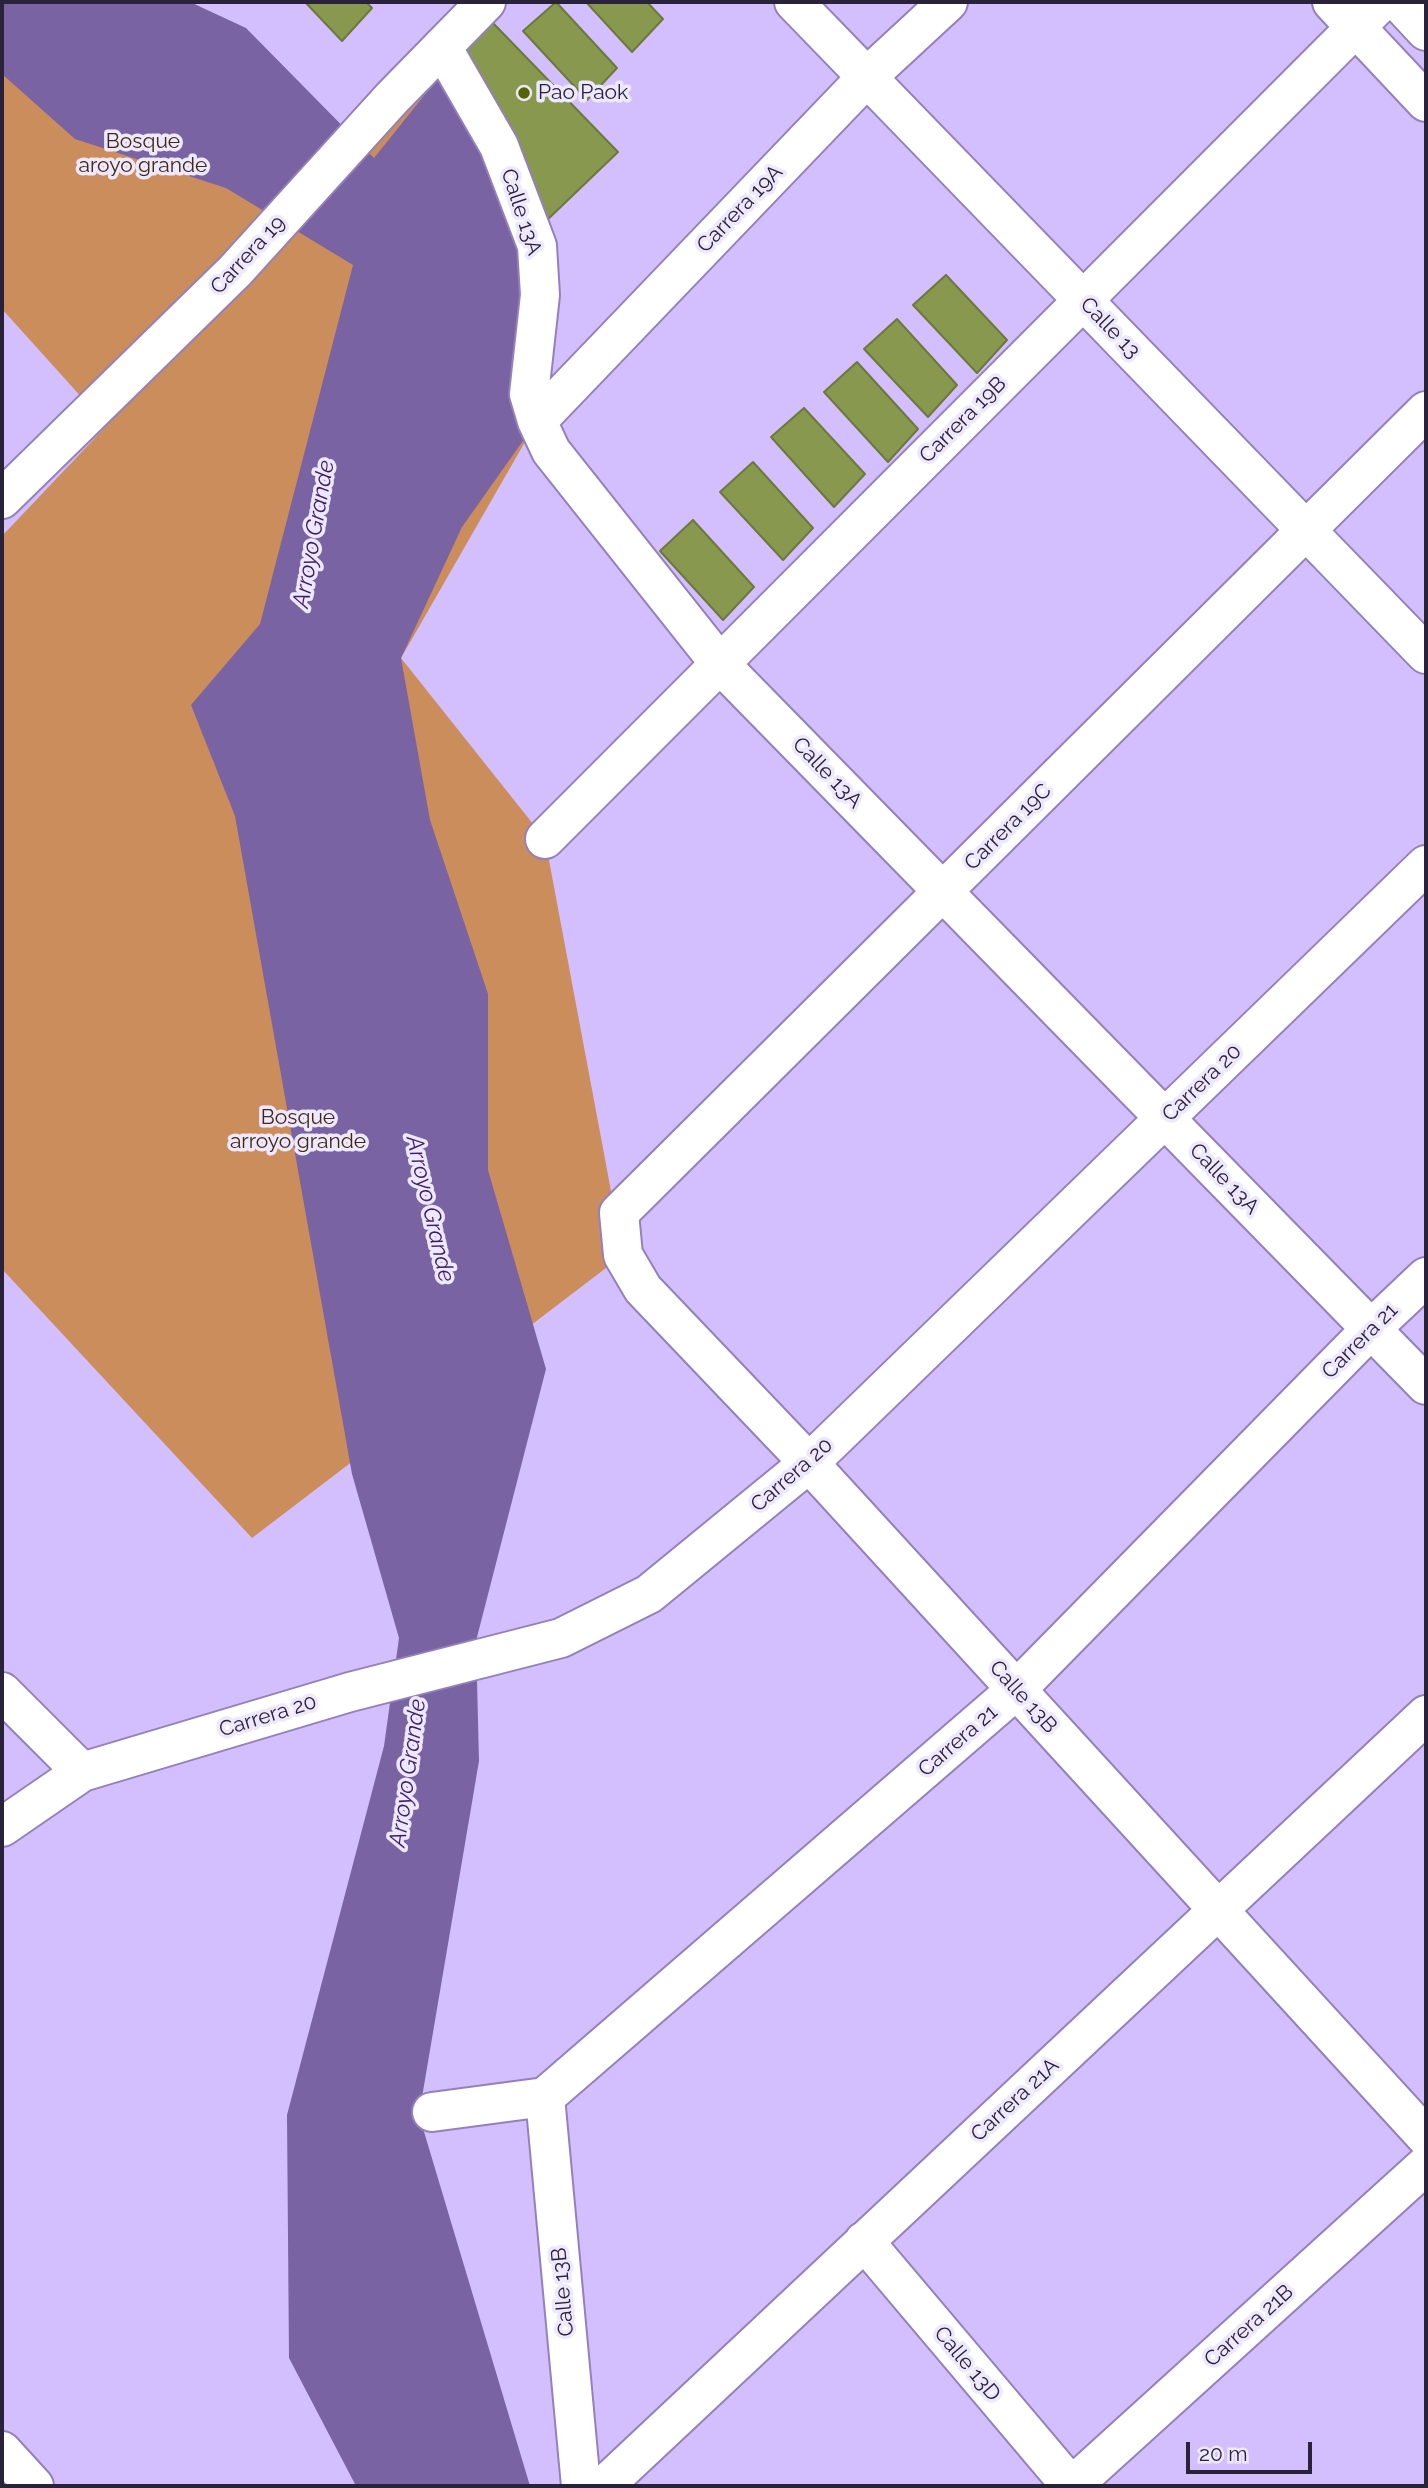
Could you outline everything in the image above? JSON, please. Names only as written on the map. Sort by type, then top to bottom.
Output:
[{"type":"street","name":"Carrera 19","points":[[2,499],[235,271],[392,98],[486,2]]},
{"type":"street","name":"Calle 13","points":[[794,2],[1426,654]]},
{"type":"street","name":"Carrera 19A","points":[[537,421],[867,77],[948,2]]},
{"type":"street","points":[[1399,2],[1426,31]]},
{"type":"street","points":[[1356,10],[1426,102]]},
{"type":"street","name":"Carrera 19B","points":[[545,838],[1083,300],[1356,10]]},
{"type":"street","name":"Calle 13A","points":[[442,47],[499,146],[537,246],[540,295],[529,394],[537,421],[551,451],[720,664],[1426,1385]]},
{"type":"street","name":"Carrera 19C","points":[[623,1255],[619,1213],[1426,411]]},
{"type":"street","name":"Carrera 20","points":[[2,1827],[82,1772],[350,1692],[561,1639],[649,1594],[809,1463],[1426,865]]},
{"type":"street","name":"Calle 13B","points":[[623,1255],[643,1289],[809,1463],[1426,2137]]},
{"type":"street","name":"Carrera 21","points":[[545,2097],[1016,1690],[1371,1329],[1426,1277]]},
{"type":"street","points":[[2,1692],[82,1772]]},
{"type":"street","name":"Carrera 21A","points":[[604,2486],[1426,1715]]},
{"type":"street","points":[[432,2112],[545,2097]]},
{"type":"street","name":"Calle 13B","points":[[545,2097],[580,2486]]},
{"type":"street","name":"Carrera 21B","points":[[1071,2486],[1426,2165]]},
{"type":"street","name":"Calle 13D","points":[[864,2241],[1071,2486]]},
{"type":"street","points":[[2,2451],[34,2486]]},
{"type":"green space","name":"Bosque aroyo grande","points":[[2,2],[193,2],[340,155],[93,410],[2,309]]},
{"type":"green space","name":"Bosque arroyo grande","points":[[439,75],[537,421],[401,658],[545,839],[623,1255],[252,1538],[2,1269],[2,536]]},
{"type":"water","name":"Arroyo Grande","points":[[2,2],[190,2],[246,28],[374,158],[451,62],[520,207],[537,421],[462,527],[401,658],[430,820],[488,994],[488,1170],[546,1369],[476,1641],[479,1761],[419,2115],[530,2486],[356,2486],[289,2358],[287,2115],[384,1746],[399,1638],[352,1474],[235,816],[191,705],[260,624],[353,265],[226,188],[75,139],[2,74]]},
{"type":"building","points":[[305,2],[366,2],[372,8],[342,41]]},
{"type":"building","points":[[556,2],[617,68],[587,100],[523,31]]},
{"type":"building","points":[[586,2],[647,2],[663,19],[632,52]]},
{"type":"building","name":"Pao Paok","points":[[492,22],[618,152],[545,222],[460,53]]},
{"type":"building","points":[[946,275],[1007,340],[977,373],[913,305]]},
{"type":"building","points":[[897,319],[957,385],[928,417],[864,349]]},
{"type":"building","points":[[857,362],[918,429],[888,462],[824,392]]},
{"type":"building","points":[[804,408],[865,474],[834,507],[771,437]]},
{"type":"building","points":[[753,462],[813,528],[783,560],[720,492]]},
{"type":"building","points":[[693,520],[754,587],[723,620],[660,551]]},
{"type":"place","name":"Pao Paok","points":[[524,93]]}]
